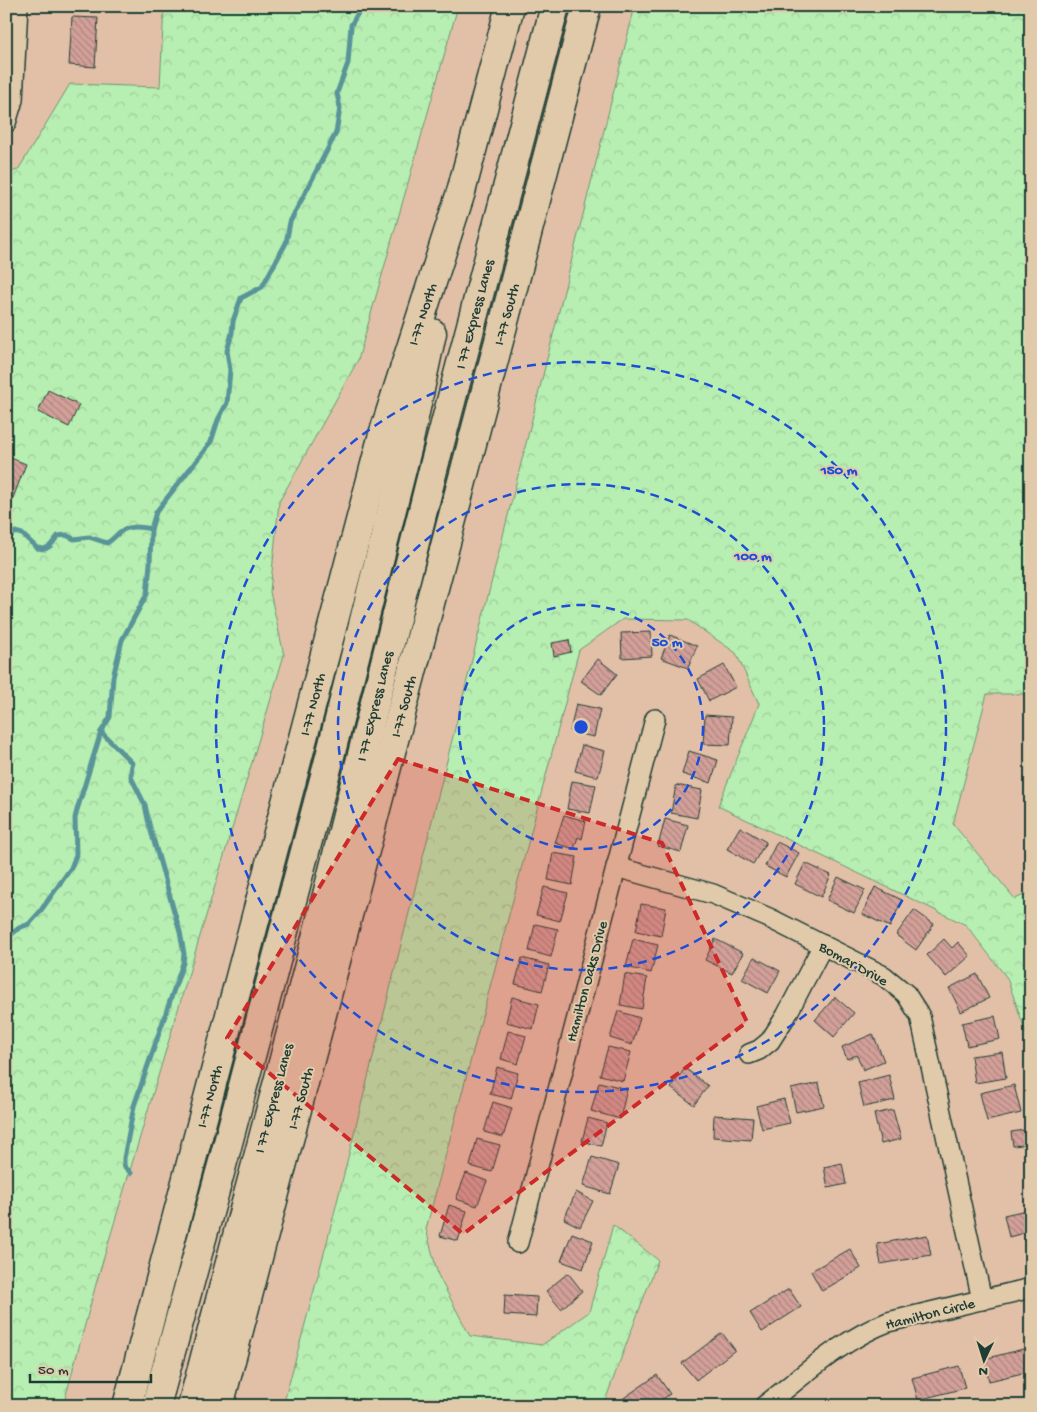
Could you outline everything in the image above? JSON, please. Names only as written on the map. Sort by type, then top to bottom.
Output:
[{"type":"highway","name":"I-77 North","points":[[127,1406],[382,438],[461,192],[510,6]]},
{"type":"highway","name":"I 77 Express Lanes","points":[[192,1406],[319,927],[434,466],[555,6]]},
{"type":"highway","name":"I-77 South","points":[[219,1406],[587,6]]},
{"type":"highway","name":"I 77 Express Lanes","points":[[156,1406],[222,1167],[322,787],[406,455],[461,192]]},
{"type":"street","points":[[6,124],[13,100],[18,6]]},
{"type":"street","name":"Hamilton Oaks Drive","points":[[518,1243],[655,719]]},
{"type":"street","name":"Bomar Drive","points":[[616,867],[713,894],[769,918],[884,976],[906,994],[920,1016],[929,1052],[982,1300]]},
{"type":"street","points":[[749,1054],[759,1050],[770,1041],[786,1016],[823,945]]},
{"type":"street","name":"Hamilton Circle","points":[[764,1406],[850,1341],[872,1328],[888,1322],[1031,1288]]},
{"type":"highlighted area","points":[[398,759],[662,843],[747,1022],[463,1234],[227,1038]]},
{"type":"green space","points":[[164,6],[458,6],[358,360],[279,502],[270,592],[284,655],[96,1284],[63,1406],[6,1406],[6,173],[18,170],[70,84],[160,87]]},
{"type":"green space","points":[[635,6],[1031,6],[1031,694],[987,694],[953,824],[1015,899],[1031,892],[1031,1047],[1007,978],[966,925],[718,806],[759,704],[736,653],[688,620],[623,619],[579,650],[426,1229],[438,1275],[470,1336],[542,1345],[589,1312],[613,1225],[658,1260],[603,1406],[283,1406],[327,1242]]},
{"type":"building","points":[[72,17],[98,18],[95,67],[69,65]]},
{"type":"building","points":[[48,390],[79,405],[69,427],[38,412]]},
{"type":"building","points":[[6,456],[26,464],[10,506],[6,504]]},
{"type":"building","points":[[651,632],[652,656],[622,658],[621,633]]},
{"type":"building","points":[[670,635],[697,646],[688,668],[661,658]]},
{"type":"building","points":[[569,640],[571,652],[554,656],[552,643]]},
{"type":"building","points":[[598,659],[617,674],[601,695],[581,681]]},
{"type":"building","points":[[724,665],[736,687],[709,701],[698,679]]},
{"type":"building","points":[[576,704],[600,709],[594,737],[570,732]]},
{"type":"building","points":[[705,715],[732,717],[730,745],[703,744]]},
{"type":"building","points":[[582,745],[605,751],[598,777],[575,771]]},
{"type":"building","points":[[689,751],[718,760],[711,783],[682,774]]},
{"type":"building","points":[[572,781],[596,785],[590,813],[567,809]]},
{"type":"building","points":[[676,785],[702,790],[697,818],[671,813]]},
{"type":"building","points":[[564,815],[586,821],[582,839],[578,837],[574,849],[555,843]]},
{"type":"building","points":[[665,819],[688,825],[681,852],[658,846]]},
{"type":"building","points":[[740,827],[766,842],[753,864],[727,849]]},
{"type":"building","points":[[777,842],[799,853],[786,877],[765,866]]},
{"type":"building","points":[[553,853],[577,857],[572,885],[548,880]]},
{"type":"building","points":[[805,863],[831,875],[821,897],[795,884]]},
{"type":"building","points":[[838,877],[865,890],[854,913],[827,900]]},
{"type":"building","points":[[544,887],[568,893],[560,921],[536,915]]},
{"type":"building","points":[[875,887],[902,900],[890,927],[862,914]]},
{"type":"building","points":[[641,904],[666,908],[661,936],[636,931]]},
{"type":"building","points":[[914,910],[934,924],[916,950],[896,935]]},
{"type":"building","points":[[535,924],[558,929],[551,957],[529,951]]},
{"type":"building","points":[[633,939],[658,945],[651,973],[626,967]]},
{"type":"building","points":[[715,939],[743,953],[732,973],[705,960]]},
{"type":"building","points":[[944,939],[952,948],[958,942],[970,956],[946,977],[927,955]]},
{"type":"building","points":[[754,957],[780,971],[768,993],[742,979]]},
{"type":"building","points":[[522,958],[549,965],[542,991],[515,984]]},
{"type":"building","points":[[625,974],[647,978],[642,1009],[620,1005]]},
{"type":"building","points":[[977,974],[989,998],[961,1012],[949,988]]},
{"type":"building","points":[[512,997],[539,1004],[533,1029],[506,1022]]},
{"type":"building","points":[[835,997],[854,1013],[834,1037],[815,1020]]},
{"type":"building","points":[[618,1011],[640,1018],[632,1045],[610,1038]]},
{"type":"building","points":[[995,1016],[1000,1039],[967,1046],[962,1023]]},
{"type":"building","points":[[508,1031],[526,1036],[518,1064],[501,1059]]},
{"type":"building","points":[[873,1034],[884,1061],[863,1070],[857,1055],[847,1059],[842,1047]]},
{"type":"building","points":[[608,1047],[631,1052],[623,1081],[600,1075]]},
{"type":"building","points":[[1002,1052],[1006,1078],[975,1083],[971,1056]]},
{"type":"building","points":[[497,1067],[518,1073],[511,1099],[490,1094]]},
{"type":"building","points":[[685,1068],[708,1086],[694,1105],[671,1088]]},
{"type":"building","points":[[889,1075],[895,1100],[864,1107],[858,1083]]},
{"type":"building","points":[[599,1082],[627,1089],[620,1119],[591,1111]]},
{"type":"building","points":[[819,1083],[824,1106],[796,1112],[791,1089]]},
{"type":"building","points":[[1014,1085],[1021,1113],[987,1121],[980,1093]]},
{"type":"building","points":[[784,1099],[790,1123],[762,1129],[756,1106]]},
{"type":"building","points":[[493,1102],[512,1108],[503,1137],[484,1132]]},
{"type":"building","points":[[893,1110],[901,1139],[881,1144],[874,1114]]},
{"type":"building","points":[[714,1115],[753,1118],[751,1140],[713,1137]]},
{"type":"building","points":[[588,1118],[607,1123],[601,1146],[582,1141]]},
{"type":"building","points":[[1031,1129],[1031,1144],[1013,1146],[1011,1132]]},
{"type":"building","points":[[477,1139],[500,1145],[492,1172],[470,1166]]},
{"type":"building","points":[[592,1157],[619,1165],[610,1194],[583,1186]]},
{"type":"building","points":[[842,1163],[846,1184],[828,1188],[824,1167]]},
{"type":"building","points":[[466,1173],[487,1181],[477,1206],[456,1199]]},
{"type":"building","points":[[576,1192],[593,1201],[580,1227],[564,1219]]},
{"type":"building","points":[[449,1205],[467,1211],[458,1241],[440,1236]]},
{"type":"building","points":[[1031,1209],[1031,1231],[1009,1237],[1004,1215]]},
{"type":"building","points":[[572,1233],[593,1241],[583,1269],[561,1261]]},
{"type":"building","points":[[927,1235],[931,1255],[881,1264],[877,1244]]},
{"type":"building","points":[[850,1249],[861,1268],[822,1291],[811,1271]]},
{"type":"building","points":[[568,1273],[582,1291],[561,1309],[546,1291]]},
{"type":"building","points":[[789,1289],[801,1307],[762,1332],[750,1313]]},
{"type":"building","points":[[505,1295],[537,1297],[536,1317],[504,1315]]},
{"type":"building","points":[[722,1333],[735,1350],[696,1380],[682,1363]]},
{"type":"building","points":[[1031,1347],[1031,1371],[989,1381],[984,1359]]},
{"type":"building","points":[[959,1366],[965,1388],[918,1400],[912,1378]]},
{"type":"building","points":[[657,1375],[670,1394],[653,1406],[620,1406],[618,1402]]},
{"type":"waterway","points":[[6,939],[19,928],[29,924],[39,913],[71,868],[76,855],[75,818],[101,732],[110,717],[113,677],[122,640],[147,594],[151,529],[156,512],[211,442],[218,420],[227,403],[230,370],[227,351],[233,321],[241,298],[262,287],[286,243],[290,222],[336,133],[340,108],[337,93],[348,63],[351,25],[362,6]]},
{"type":"waterway","points":[[6,542],[15,532],[22,534],[37,548],[45,549],[58,536],[66,535],[74,539],[89,537],[107,543],[127,528],[151,529]]},
{"type":"waterway","points":[[101,732],[132,763],[131,777],[145,805],[180,932],[184,954],[183,963],[134,1106],[124,1158],[124,1166],[131,1173]]}]
